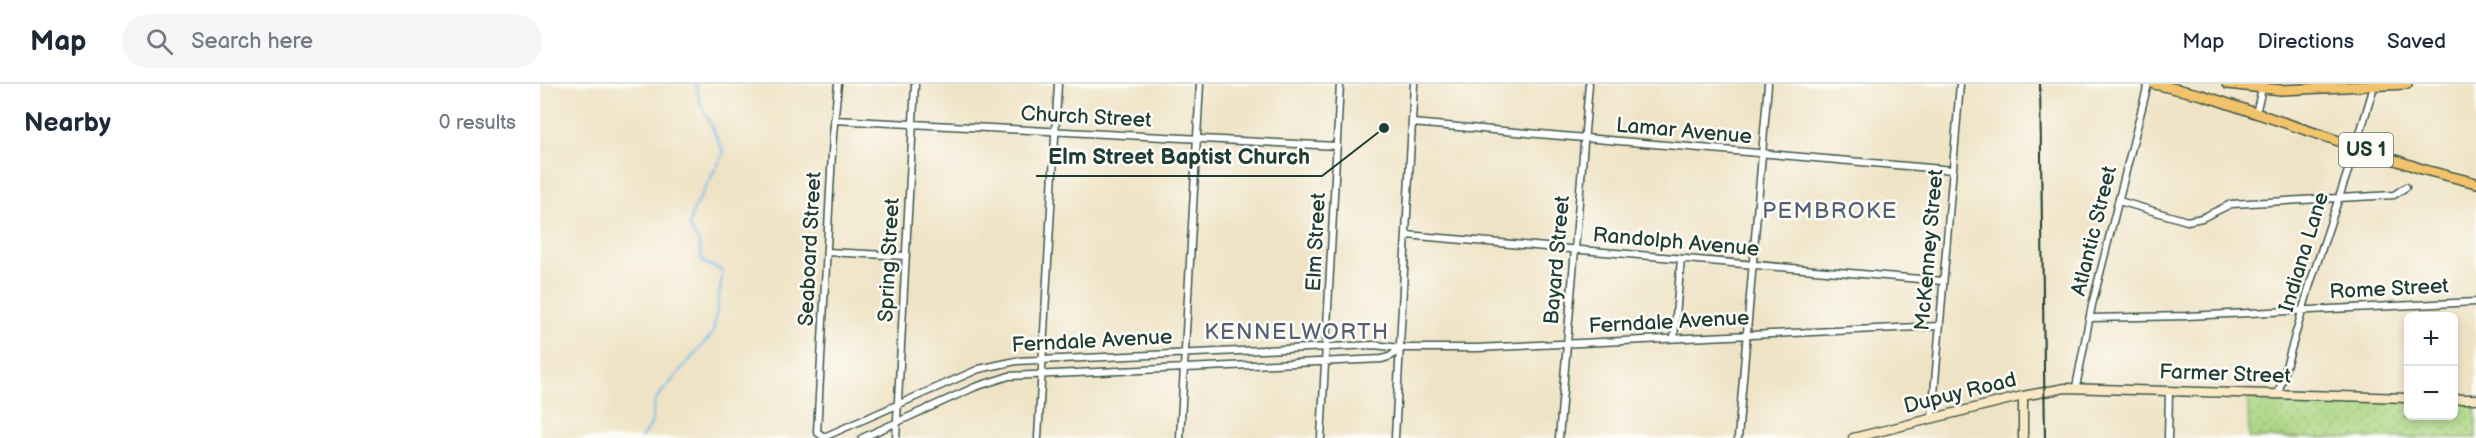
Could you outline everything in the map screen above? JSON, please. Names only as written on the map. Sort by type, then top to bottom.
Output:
[{"type":"main road","name":"US 1","points":[[2154,84],[2202,95],[2425,170],[2476,183]]},
{"type":"main road","points":[[2227,84],[2263,87],[2407,84]]},
{"type":"street","name":"Seaboard Street","points":[[818,416],[834,120],[838,84]]},
{"type":"street","name":"Spring Street","points":[[896,438],[915,84]]},
{"type":"street","points":[[1038,438],[1058,84]]},
{"type":"street","points":[[1180,438],[1200,84]]},
{"type":"street","name":"Elm Street","points":[[1321,438],[1340,84]]},
{"type":"street","points":[[1395,438],[1414,84]]},
{"type":"street","name":"Bayard Street","points":[[1558,438],[1588,84]]},
{"type":"street","points":[[1738,438],[1768,84]]},
{"type":"street","name":"McKenney Street","points":[[1932,418],[1960,84]]},
{"type":"street","name":"Atlantic Street","points":[[2076,387],[2090,318],[2148,84]]},
{"type":"street","name":"Indiana Lane","points":[[2278,394],[2374,86]]},
{"type":"street","points":[[2256,113],[2263,87]]},
{"type":"street","name":"Church Street","points":[[834,120],[1337,146]]},
{"type":"street","name":"Lamar Avenue","points":[[1412,123],[1953,170]]},
{"type":"street","points":[[2118,201],[2187,221],[2202,218],[2231,204],[2394,195],[2406,187]]},
{"type":"street","name":"Randolph Avenue","points":[[1406,235],[1943,281]]},
{"type":"street","points":[[827,252],[906,256]]},
{"type":"street","points":[[1674,338],[1681,259]]},
{"type":"street","name":"Rome Street","points":[[2303,310],[2476,302]]},
{"type":"street","points":[[2090,318],[2303,310]]},
{"type":"street","name":"Ferndale Avenue","points":[[818,416],[817,432],[821,436],[826,436],[980,369],[1005,362],[1374,345],[1400,348],[1477,348],[1939,326]]},
{"type":"street","name":"Ferndale Avenue","points":[[862,438],[985,382],[1009,376],[1382,359],[1400,348]]},
{"type":"street","name":"Farmer Street","points":[[2041,392],[2076,387],[2404,398]]},
{"type":"street","points":[[2168,438],[2169,391]]},
{"type":"street","name":"Dupuy Road","points":[[1853,438],[2041,392]]},
{"type":"street","points":[[2023,396],[2023,438]]},
{"type":"street","points":[[2458,399],[2476,399]]},
{"type":"green space","points":[[2248,398],[2404,401],[2404,420],[2458,420],[2458,402],[2476,402],[2476,438],[2249,438]]},
{"type":"waterway","points":[[641,438],[651,425],[655,400],[713,333],[723,271],[703,262],[699,243],[689,226],[693,211],[724,153],[700,102],[696,84]]},
{"type":"railway","points":[[2040,84],[2045,438]]},
{"type":"place","name":"Elm Street Baptist Church","points":[[1384,128]]},
{"type":"district","name":"PEMBROKE","points":[[1830,211]]},
{"type":"district","name":"KENNELWORTH","points":[[1297,332]]}]
